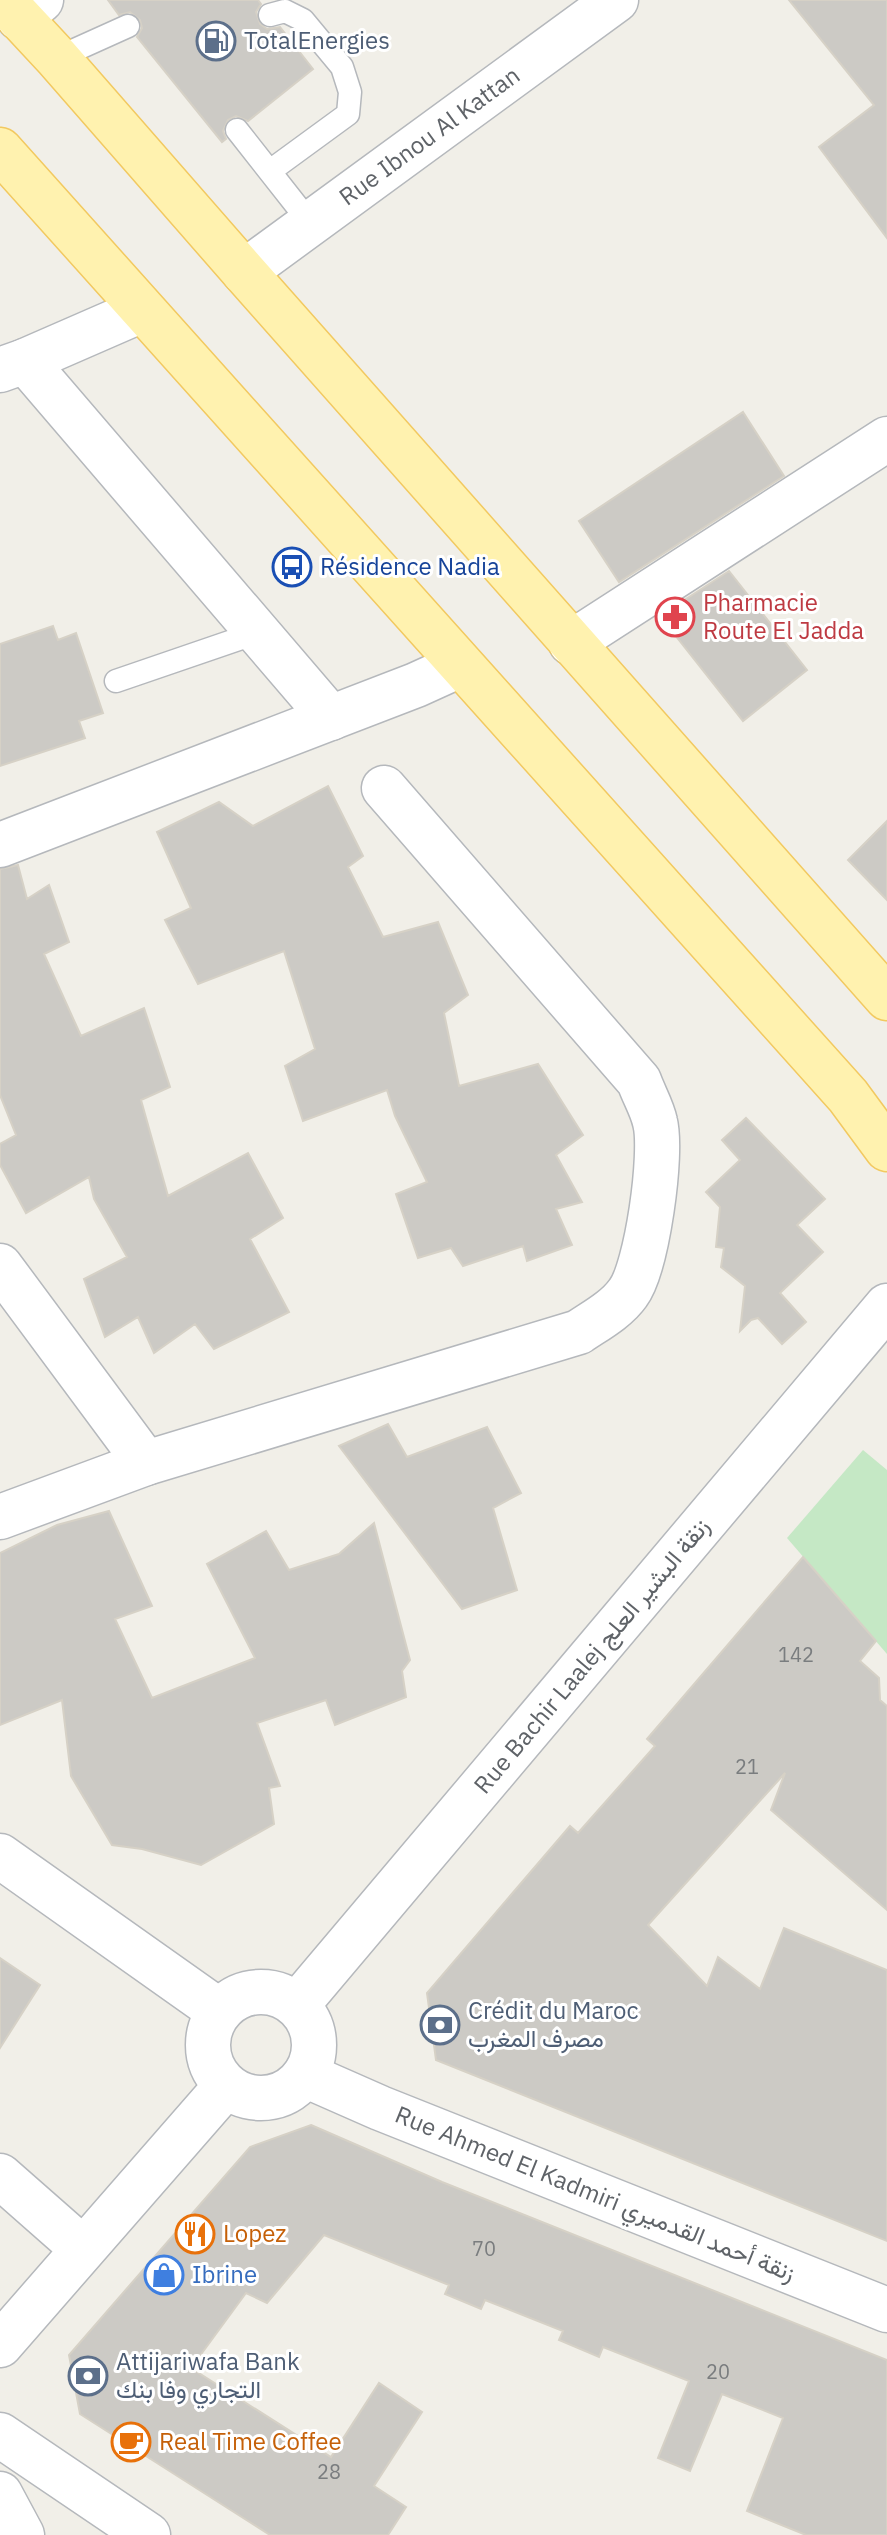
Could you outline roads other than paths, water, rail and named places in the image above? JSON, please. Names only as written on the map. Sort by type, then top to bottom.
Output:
[{"type":"main road","points":[[21,6],[57,58],[887,998]]},
{"type":"main road","points":[[0,150],[848,1096],[887,1149]]},
{"type":"street","name":"Rue Ibnou Al Kattan","points":[[244,272],[616,0]]},
{"type":"street","points":[[142,310],[12,366],[259,632],[331,718]]},
{"type":"street","points":[[571,643],[887,439]]},
{"type":"street","points":[[0,845],[460,665]]},
{"type":"street","points":[[0,1517],[146,1463],[579,1332],[601,1318],[628,1293],[640,1264],[656,1169],[656,1124],[639,1081],[384,788]]},
{"type":"street","points":[[0,1266],[146,1463]]},
{"type":"street","name":"Rue Bachir Laalej زنقة البشير العلج","points":[[297,2005],[887,1306]]},
{"type":"street","points":[[0,1856],[219,2011]]},
{"type":"street","points":[[262,1991],[278,1994],[297,2005],[311,2028],[314,2044],[305,2075],[292,2088],[276,2096],[258,2098],[241,2095],[226,2086],[215,2073],[209,2058],[211,2025],[219,2011],[231,2000],[246,1993],[262,1991]]},
{"type":"street","name":"Rue Ahmed El Kadmiri زنقة أحمد القدميري","points":[[305,2075],[380,2108],[887,2310]]},
{"type":"street","points":[[0,2345],[226,2086]]},
{"type":"street","points":[[0,2176],[83,2249]]},
{"type":"street","points":[[0,2435],[148,2535]]},
{"type":"street","points":[[0,2494],[22,2535]]},
{"type":"lane","points":[[270,15],[285,11],[303,20],[342,67],[350,92],[348,114],[270,171]]},
{"type":"lane","points":[[57,58],[128,26]]},
{"type":"lane","points":[[237,130],[311,224]]},
{"type":"lane","points":[[116,681],[259,632]]},
{"type":"place","name":"TotalEnergies","points":[[216,41]]},
{"type":"place","name":"Résidence Nadia","points":[[292,567]]},
{"type":"place","name":"Pharmacie Route El Jadda","points":[[675,617]]},
{"type":"place","name":"Crédit du Maroc مصرف المغرب","points":[[440,2025]]},
{"type":"place","name":"Lopez","points":[[195,2234]]},
{"type":"place","name":"Ibrine","points":[[164,2275]]},
{"type":"place","name":"Attijariwafa Bank التجاري وفا بنك","points":[[88,2376]]},
{"type":"place","name":"Real Time Coffee","points":[[131,2442]]}]
